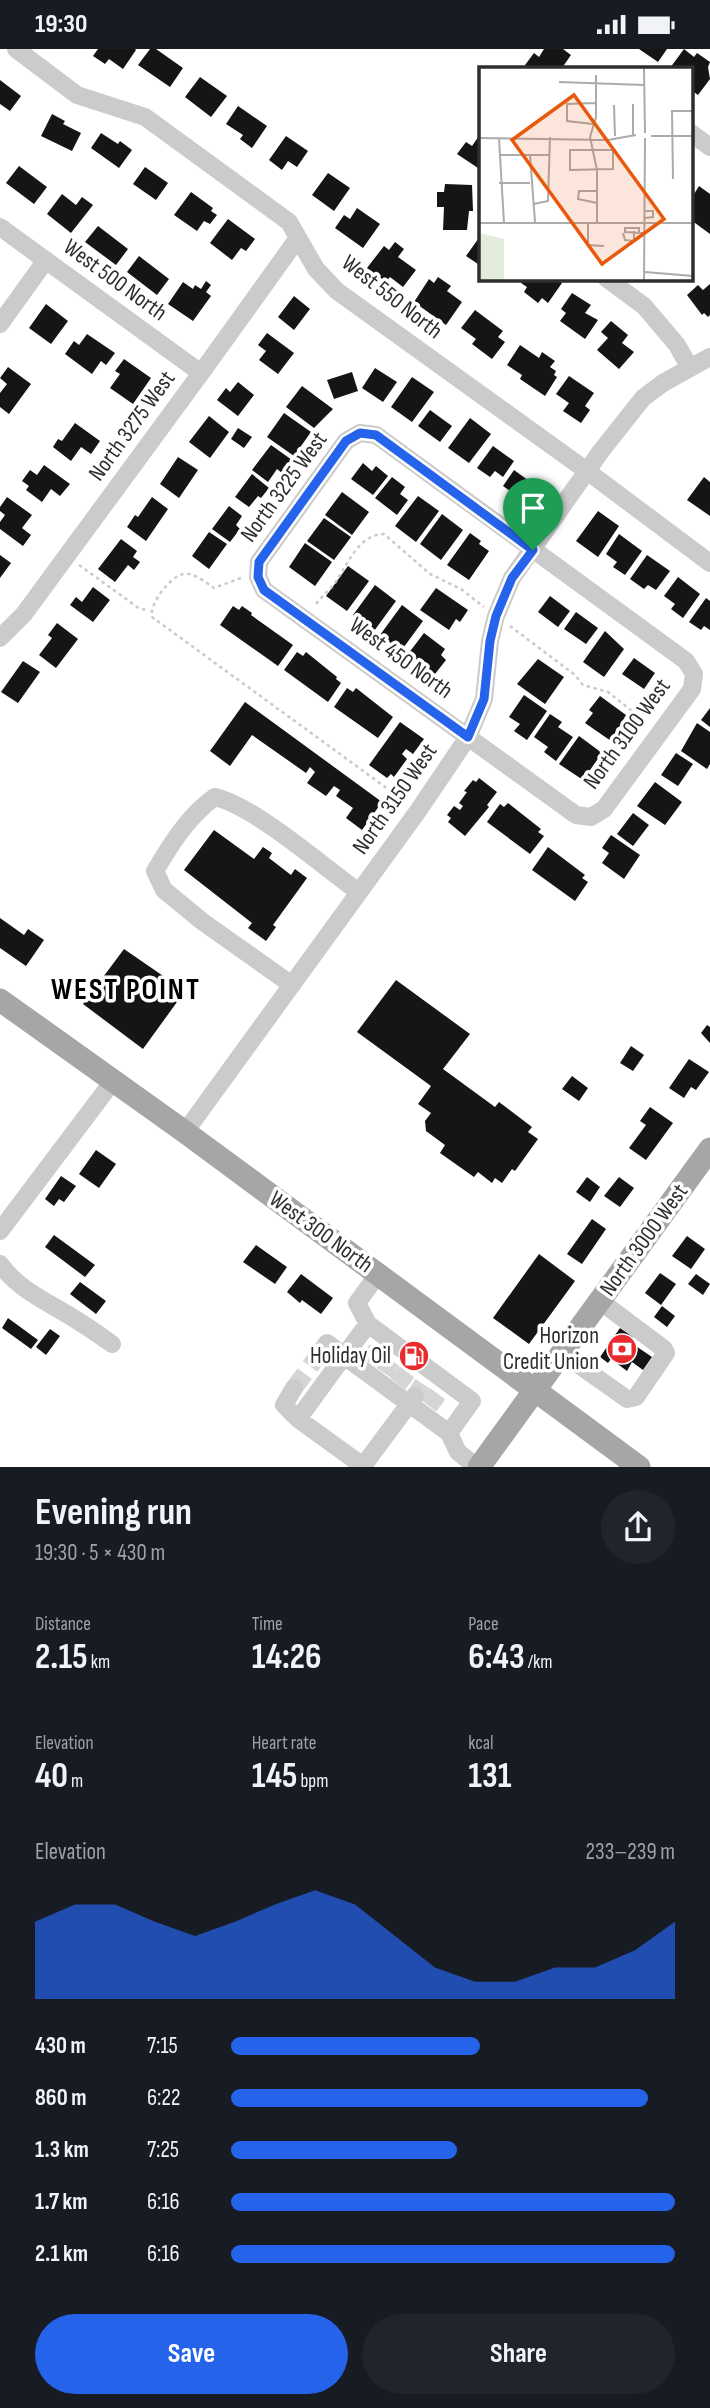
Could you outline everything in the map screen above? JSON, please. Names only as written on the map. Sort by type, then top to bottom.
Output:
[{"type":"main road","name":"West 300 North","points":[[0,1000],[186,1132],[639,1467]]},
{"type":"main road","name":"North 3000 West","points":[[478,1467],[710,1149]]},
{"type":"street","name":"West 550 North","points":[[16,49],[78,95],[145,117],[289,222],[316,268],[337,291],[710,563]]},
{"type":"street","points":[[692,134],[710,147]]},
{"type":"street","name":"West 500 North","points":[[0,227],[201,373]]},
{"type":"street","name":"North 3275 West","points":[[0,638],[24,614],[298,237]]},
{"type":"street","points":[[0,324],[46,260]]},
{"type":"street","points":[[609,280],[644,306],[677,345],[690,368]]},
{"type":"street","name":"North 3150 West","points":[[186,1132],[468,737],[484,699],[490,641],[496,616],[512,578],[587,471],[643,398],[710,357]]},
{"type":"street","name":"North 3225 West","points":[[249,578],[346,441],[360,433],[376,435],[533,550]]},
{"type":"street","name":"North 3100 West","points":[[533,550],[686,661],[694,674],[692,689],[604,809],[591,817]]},
{"type":"street","name":"West 450 North","points":[[249,578],[576,815],[591,817]]},
{"type":"street","points":[[292,985],[203,922],[164,890],[155,871],[167,850],[201,807],[215,797],[229,800],[278,831],[359,892]]},
{"type":"street","points":[[0,1231],[113,1081]]},
{"type":"street","points":[[0,1263],[8,1275],[33,1296],[71,1316],[112,1344]]},
{"type":"street","points":[[378,1274],[357,1303],[368,1324],[374,1355],[427,1394],[472,1401],[449,1433]]},
{"type":"street","points":[[562,1353],[629,1399],[636,1397],[651,1377],[666,1356],[666,1351],[600,1301]]},
{"type":"street","points":[[298,1419],[368,1324]]},
{"type":"street","points":[[323,1348],[344,1356],[374,1355],[427,1394],[458,1452],[478,1467]]},
{"type":"street","points":[[294,1388],[284,1405],[298,1419],[363,1466],[427,1394]]},
{"type":"path","points":[[316,604],[366,539],[376,534],[384,534],[430,574],[461,589],[484,607]]},
{"type":"path","points":[[73,561],[140,609],[150,611]]},
{"type":"path","points":[[150,611],[170,582],[182,574],[194,575],[214,588],[249,578]]},
{"type":"path","points":[[150,611],[152,617],[403,800]]},
{"type":"path","points":[[507,624],[575,675],[583,685],[608,692],[642,719]]},
{"type":"building","points":[[98,49],[136,50],[123,69],[109,59],[105,64],[93,56]]},
{"type":"building","points":[[150,49],[156,49],[183,68],[170,87],[138,65]]},
{"type":"building","points":[[544,49],[563,49],[571,55],[563,67],[525,65],[534,53],[539,57]]},
{"type":"building","points":[[639,49],[667,49],[658,62]]},
{"type":"building","points":[[684,49],[694,57],[697,53],[710,62],[710,79],[698,95],[692,91],[692,67],[671,67]]},
{"type":"building","points":[[200,77],[227,96],[211,117],[185,97]]},
{"type":"building","points":[[0,80],[21,96],[10,111],[0,104]]},
{"type":"building","points":[[238,106],[267,126],[252,148],[240,139],[243,135],[226,124]]},
{"type":"building","points":[[52,114],[65,121],[63,124],[81,133],[72,151],[41,136]]},
{"type":"building","points":[[101,133],[118,144],[120,141],[132,150],[119,168],[91,148]]},
{"type":"building","points":[[286,136],[308,151],[297,167],[288,161],[282,170],[269,160]]},
{"type":"building","points":[[479,136],[479,169],[457,154],[466,142],[472,146]]},
{"type":"building","points":[[19,166],[47,187],[34,204],[6,183]]},
{"type":"building","points":[[145,167],[168,183],[156,200],[133,184]]},
{"type":"building","points":[[328,173],[350,188],[334,211],[312,195]]},
{"type":"building","points":[[445,184],[472,185],[473,211],[469,211],[467,230],[443,230],[444,207],[437,207],[437,192],[444,192]]},
{"type":"building","points":[[699,186],[710,194],[710,234],[692,221],[692,197]]},
{"type":"building","points":[[191,192],[213,208],[211,211],[217,215],[210,224],[204,221],[197,231],[174,215]]},
{"type":"building","points":[[62,194],[76,205],[82,197],[93,205],[71,233],[47,214]]},
{"type":"building","points":[[357,208],[380,224],[363,248],[335,228],[344,215],[350,219]]},
{"type":"building","points":[[228,219],[255,239],[246,251],[241,248],[232,260],[210,243]]},
{"type":"building","points":[[98,226],[128,249],[116,265],[85,242]]},
{"type":"building","points":[[479,238],[479,265],[466,256]]},
{"type":"building","points":[[395,242],[404,249],[398,257],[416,270],[403,287],[390,277],[386,282],[367,268],[384,246],[389,250]]},
{"type":"building","points":[[139,256],[169,279],[157,295],[127,272]]},
{"type":"building","points":[[438,277],[451,286],[447,291],[462,302],[446,325],[414,302],[429,279],[434,283]]},
{"type":"building","points":[[523,280],[558,280],[562,283],[548,303],[542,298],[538,303],[524,292],[527,287],[521,283]]},
{"type":"building","points":[[206,281],[211,285],[206,292],[211,296],[193,321],[168,304],[183,282],[193,289],[195,285],[201,289]]},
{"type":"building","points":[[710,284],[708,317],[704,313],[702,315],[687,295],[698,285],[703,290]]},
{"type":"building","points":[[572,293],[591,305],[585,313],[598,320],[585,339],[560,321],[566,313],[561,309]]},
{"type":"building","points":[[294,296],[310,309],[294,330],[278,317]]},
{"type":"building","points":[[46,304],[68,321],[51,344],[29,328]]},
{"type":"building","points":[[475,310],[503,331],[498,337],[505,342],[492,359],[472,344],[476,339],[461,328]]},
{"type":"building","points":[[611,321],[628,335],[622,343],[634,352],[619,369],[597,350],[608,338],[601,332]]},
{"type":"building","points":[[267,333],[294,353],[278,374],[259,360],[266,351],[258,345]]},
{"type":"building","points":[[87,334],[115,353],[106,365],[101,361],[92,374],[65,354],[74,341],[79,345]]},
{"type":"building","points":[[520,345],[539,358],[542,352],[555,361],[550,367],[556,371],[554,375],[557,377],[545,396],[520,379],[522,375],[507,365]]},
{"type":"building","points":[[124,359],[151,378],[133,404],[110,388],[120,374],[115,371]]},
{"type":"building","points":[[8,367],[31,384],[9,414],[0,407],[0,393],[7,384],[0,378]]},
{"type":"building","points":[[375,368],[397,382],[383,402],[362,388]]},
{"type":"building","points":[[352,372],[358,391],[334,399],[327,380]]},
{"type":"building","points":[[569,376],[594,393],[585,406],[590,410],[581,423],[563,411],[569,403],[556,394]]},
{"type":"building","points":[[412,377],[434,392],[412,422],[391,407]]},
{"type":"building","points":[[238,382],[254,395],[238,416],[217,400],[226,388],[230,392]]},
{"type":"building","points":[[302,386],[333,409],[314,428],[286,407]]},
{"type":"building","points":[[430,410],[452,426],[440,442],[418,426]]},
{"type":"building","points":[[284,413],[311,432],[294,456],[267,437]]},
{"type":"building","points":[[209,416],[229,432],[210,458],[189,442]]},
{"type":"building","points":[[470,418],[491,434],[469,463],[448,448]]},
{"type":"building","points":[[75,423],[100,441],[91,454],[81,447],[71,461],[53,447],[58,439],[62,441]]},
{"type":"building","points":[[238,428],[252,437],[244,448],[231,439]]},
{"type":"building","points":[[271,445],[292,460],[282,473],[277,469],[268,482],[252,470]]},
{"type":"building","points":[[493,446],[514,461],[503,477],[495,471],[490,477],[477,468]]},
{"type":"building","points":[[178,457],[198,470],[179,498],[160,484]]},
{"type":"building","points":[[363,463],[372,471],[376,466],[388,476],[373,495],[351,479]]},
{"type":"building","points":[[44,465],[70,484],[60,496],[51,489],[42,502],[26,490],[29,486],[22,481],[30,470],[37,475]]},
{"type":"building","points":[[514,470],[536,486],[525,502],[503,486]]},
{"type":"building","points":[[252,474],[269,488],[249,507],[235,497]]},
{"type":"building","points":[[392,477],[405,487],[400,494],[408,500],[397,515],[375,498]]},
{"type":"building","points":[[704,477],[710,482],[710,516],[687,500]]},
{"type":"building","points":[[342,492],[369,512],[352,535],[325,515]]},
{"type":"building","points":[[418,496],[439,511],[416,542],[395,526]]},
{"type":"building","points":[[7,497],[32,515],[22,528],[31,535],[23,546],[0,529],[0,522],[5,515],[0,511],[0,507]]},
{"type":"building","points":[[152,497],[168,509],[146,541],[127,527]]},
{"type":"building","points":[[229,506],[242,516],[236,525],[240,529],[230,542],[212,529]]},
{"type":"building","points":[[598,511],[619,526],[598,557],[576,541]]},
{"type":"building","points":[[442,514],[463,530],[441,560],[420,544]]},
{"type":"building","points":[[324,518],[351,537],[334,560],[307,541]]},
{"type":"building","points":[[209,532],[227,544],[209,569],[192,556]]},
{"type":"building","points":[[470,533],[489,551],[469,580],[447,565]]},
{"type":"building","points":[[619,534],[642,551],[625,575],[613,567],[617,562],[606,554]]},
{"type":"building","points":[[121,539],[137,551],[133,557],[140,562],[134,570],[128,565],[115,582],[98,569]]},
{"type":"building","points":[[305,543],[332,562],[315,586],[289,567]]},
{"type":"building","points":[[0,555],[11,563],[0,578]]},
{"type":"building","points":[[647,555],[670,571],[656,590],[648,585],[644,589],[630,579]]},
{"type":"building","points":[[348,566],[369,581],[347,611],[326,596]]},
{"type":"building","points":[[678,577],[700,594],[683,618],[671,609],[675,604],[664,596]]},
{"type":"building","points":[[375,585],[396,601],[374,631],[353,615]]},
{"type":"building","points":[[93,587],[110,600],[93,622],[70,605],[76,597],[82,602]]},
{"type":"building","points":[[436,588],[468,610],[460,622],[456,619],[449,630],[420,610]]},
{"type":"building","points":[[550,596],[570,611],[558,627],[538,612]]},
{"type":"building","points":[[706,598],[710,601],[710,630],[704,626],[701,630],[689,622]]},
{"type":"building","points":[[402,605],[423,621],[401,651],[380,635]]},
{"type":"building","points":[[233,606],[239,610],[242,606],[293,645],[278,666],[220,625]]},
{"type":"building","points":[[576,612],[598,628],[586,644],[564,629]]},
{"type":"building","points":[[57,623],[78,639],[56,668],[39,655],[52,638],[48,635]]},
{"type":"building","points":[[605,631],[624,649],[604,677],[583,662]]},
{"type":"building","points":[[424,633],[445,649],[441,655],[446,660],[435,674],[408,654]]},
{"type":"building","points":[[297,652],[303,656],[306,652],[341,683],[328,702],[284,670]]},
{"type":"building","points":[[634,658],[655,673],[644,689],[622,674]]},
{"type":"building","points":[[538,659],[564,677],[545,704],[517,684]]},
{"type":"building","points":[[23,661],[40,672],[18,703],[1,692]]},
{"type":"building","points":[[347,688],[353,692],[356,688],[393,717],[378,738],[334,707]]},
{"type":"building","points":[[524,695],[547,711],[527,740],[514,731],[520,724],[509,717]]},
{"type":"building","points":[[600,696],[626,715],[611,741],[585,723],[593,713],[589,710]]},
{"type":"building","points":[[245,702],[382,802],[362,830],[346,818],[353,808],[336,796],[340,790],[334,786],[326,796],[307,783],[315,772],[310,767],[306,773],[252,735],[230,766],[210,751]]},
{"type":"building","points":[[710,708],[710,727],[701,720]]},
{"type":"building","points":[[550,714],[562,722],[558,727],[573,737],[556,761],[544,752],[548,747],[534,737]]},
{"type":"building","points":[[400,722],[424,739],[413,754],[406,749],[402,754],[407,759],[394,777],[391,774],[387,778],[369,765]]},
{"type":"building","points":[[697,723],[710,732],[710,764],[707,769],[681,751]]},
{"type":"building","points":[[579,736],[602,753],[583,780],[559,764]]},
{"type":"building","points":[[676,753],[693,764],[678,786],[661,775]]},
{"type":"building","points":[[479,778],[497,792],[487,805],[489,807],[465,836],[448,822],[451,818],[447,815],[454,806],[460,810],[463,806],[459,803],[467,792],[464,791],[473,780],[476,782]]},
{"type":"building","points":[[655,782],[682,802],[665,825],[637,806]]},
{"type":"building","points":[[508,803],[541,829],[538,832],[544,836],[530,854],[487,822],[500,804],[504,807]]},
{"type":"building","points":[[633,813],[649,825],[633,846],[617,834]]},
{"type":"building","points":[[214,830],[254,859],[263,847],[272,853],[269,858],[291,875],[295,869],[307,878],[273,925],[276,927],[266,941],[248,928],[252,923],[184,870]]},
{"type":"building","points":[[611,835],[640,855],[624,879],[602,863],[609,853],[602,848]]},
{"type":"building","points":[[548,847],[585,875],[582,878],[588,882],[575,901],[532,870]]},
{"type":"building","points":[[0,918],[24,935],[28,929],[44,940],[26,966],[0,948]]},
{"type":"building","points":[[124,949],[185,991],[143,1049],[83,1004]]},
{"type":"building","points":[[396,980],[470,1034],[443,1069],[495,1107],[499,1102],[532,1127],[528,1132],[538,1139],[515,1171],[512,1169],[502,1183],[495,1178],[492,1183],[478,1172],[474,1177],[440,1153],[445,1145],[426,1131],[425,1121],[431,1113],[418,1104],[431,1086],[357,1032]]},
{"type":"building","points":[[707,1025],[710,1027],[710,1043],[701,1033]]},
{"type":"building","points":[[631,1046],[644,1055],[633,1071],[620,1063]]},
{"type":"building","points":[[689,1059],[709,1072],[696,1090],[691,1087],[684,1098],[669,1088]]},
{"type":"building","points":[[572,1076],[588,1088],[579,1101],[562,1089]]},
{"type":"building","points":[[650,1107],[673,1123],[646,1160],[629,1148],[646,1125],[640,1121]]},
{"type":"building","points":[[96,1150],[116,1164],[99,1188],[79,1174]]},
{"type":"building","points":[[61,1176],[76,1186],[64,1202],[59,1199],[54,1206],[45,1199]]},
{"type":"building","points":[[587,1177],[600,1187],[590,1202],[576,1192]]},
{"type":"building","points":[[619,1177],[634,1188],[620,1207],[604,1196]]},
{"type":"building","points":[[592,1219],[606,1229],[582,1264],[567,1254]]},
{"type":"building","points":[[54,1235],[95,1265],[85,1277],[45,1247]]},
{"type":"building","points":[[687,1236],[705,1249],[691,1269],[672,1256]]},
{"type":"building","points":[[256,1245],[287,1267],[275,1284],[243,1262]]},
{"type":"building","points":[[539,1254],[575,1281],[529,1344],[493,1318]]},
{"type":"building","points":[[660,1273],[676,1284],[661,1305],[645,1293]]},
{"type":"building","points":[[301,1274],[333,1298],[321,1314],[302,1300],[300,1303],[287,1292]]},
{"type":"building","points":[[696,1274],[710,1284],[703,1295],[688,1284]]},
{"type":"building","points":[[80,1282],[106,1301],[96,1314],[70,1294]]},
{"type":"building","points":[[662,1306],[675,1316],[667,1327],[654,1317]]},
{"type":"building","points":[[8,1318],[38,1340],[31,1349],[2,1328]]},
{"type":"building","points":[[620,1328],[633,1337],[630,1342],[652,1357],[643,1370],[632,1362],[627,1371],[611,1359],[608,1363],[600,1357]]},
{"type":"building","points":[[50,1329],[60,1336],[46,1355],[36,1347]]},
{"type":"tunnel","points":[[368,1362],[377,1350]]},
{"type":"tunnel","points":[[294,1388],[320,1353]]},
{"type":"tunnel","points":[[384,1373],[392,1361]]},
{"type":"tunnel","points":[[398,1384],[407,1372]]},
{"type":"tunnel","points":[[415,1396],[423,1384]]},
{"type":"tunnel","points":[[429,1406],[438,1394]]},
{"type":"place","name":"Horizon Credit Union","points":[[622,1349]]},
{"type":"place","name":"Holiday Oil","points":[[414,1356]]},
{"type":"district","name":"WEST POINT","points":[[126,990]]},
{"type":"route","points":[[360,433],[376,435],[533,550],[512,578],[496,616],[490,641],[484,699],[468,737],[264,590],[258,577],[259,562],[346,441],[360,433]]}]
